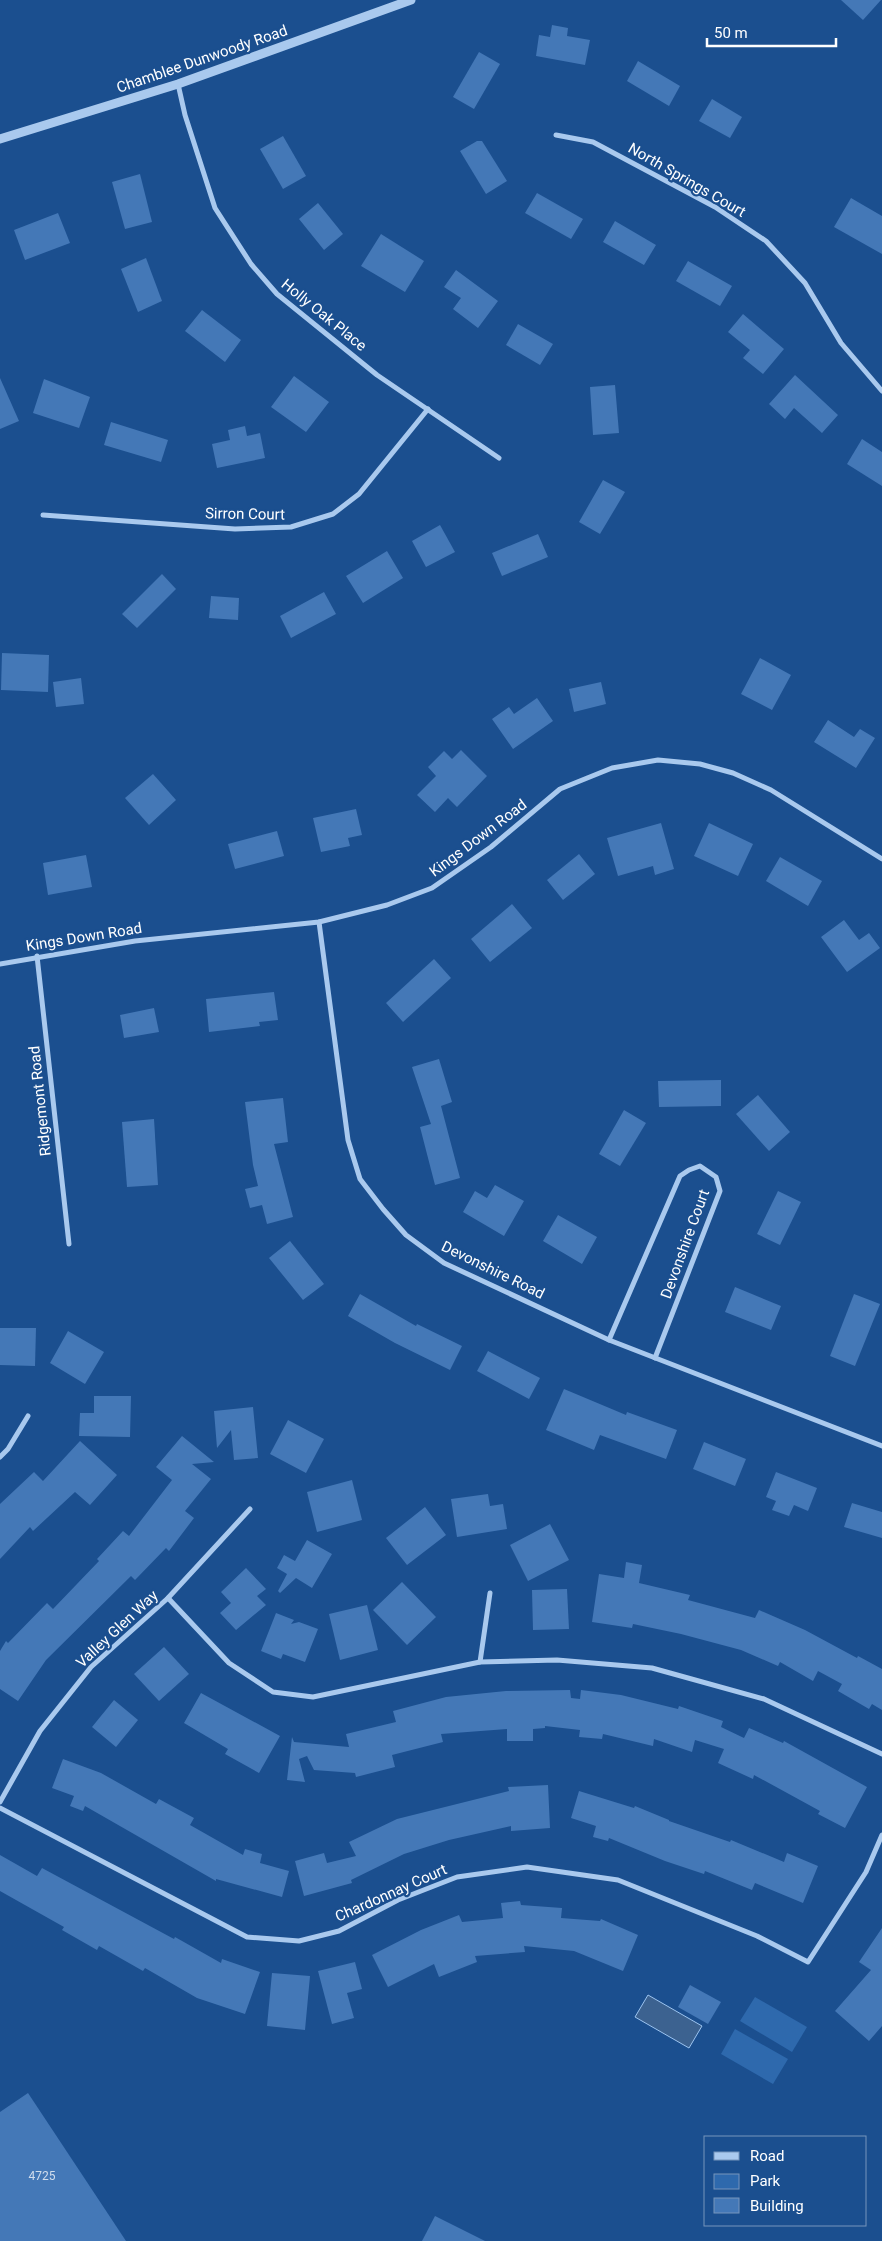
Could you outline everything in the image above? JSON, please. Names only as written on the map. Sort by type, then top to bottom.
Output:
[{"type":"street","name":"Chamblee Dunwoody Road","points":[[0,139],[178,84],[411,0]]},
{"type":"street","name":"Holly Oak Place","points":[[178,84],[184,115],[215,208],[251,264],[277,294],[377,375],[499,458]]},
{"type":"street","name":"North Springs Court","points":[[556,134],[593,142],[715,207],[766,241],[804,283],[841,344],[882,391]]},
{"type":"street","name":"Sirron Court","points":[[43,515],[235,529],[291,527],[333,514],[359,494],[428,410]]},
{"type":"street","name":"Kings Down Road","points":[[0,964],[37,956],[135,941],[319,922],[387,905],[432,888],[491,847],[560,789],[612,768],[658,760],[700,764],[734,773],[764,786],[882,859]]},
{"type":"street","name":"Devonshire Road","points":[[319,922],[348,1140],[360,1179],[383,1209],[406,1234],[444,1263],[609,1340],[882,1446]]},
{"type":"street","name":"Ridgemont Road","points":[[37,956],[69,1244]]},
{"type":"street","name":"Devonshire Court","points":[[609,1340],[680,1176],[700,1166],[716,1177],[720,1191],[655,1358]]},
{"type":"street","points":[[0,1456],[8,1449],[28,1416]]},
{"type":"street","name":"Valley Glen Way","points":[[0,1802],[40,1731],[91,1667],[168,1598],[250,1509]]},
{"type":"street","points":[[480,1662],[490,1593]]},
{"type":"street","points":[[168,1598],[229,1663],[274,1692],[313,1697],[480,1662],[556,1660],[652,1668],[764,1699],[882,1754]]},
{"type":"street","name":"Chardonnay Court","points":[[0,1808],[247,1937],[300,1941],[339,1931],[398,1900],[456,1877],[527,1867],[618,1880],[757,1936],[808,1962],[866,1872],[882,1835]]},
{"type":"green space","points":[[755,1997],[807,2027],[792,2052],[740,2021]]},
{"type":"green space","points":[[735,2029],[788,2059],[773,2084],[721,2054]]},
{"type":"shaded area","points":[[648,1995],[702,2026],[689,2048],[635,2017]]},
{"type":"building","points":[[841,0],[881,0],[863,20]]},
{"type":"building","points":[[552,25],[568,28],[567,36],[590,40],[585,65],[536,56],[539,35],[550,37]]},
{"type":"building","points":[[479,52],[500,64],[474,109],[453,97]]},
{"type":"building","points":[[638,61],[680,86],[669,106],[627,81]]},
{"type":"building","points":[[712,99],[742,117],[730,138],[699,121]]},
{"type":"building","points":[[283,136],[306,176],[283,189],[260,149]]},
{"type":"building","points":[[477,141],[482,141],[507,181],[486,194],[460,151]]},
{"type":"building","points":[[140,174],[152,222],[125,229],[112,182]]},
{"type":"building","points":[[537,193],[583,219],[571,239],[525,213]]},
{"type":"building","points":[[851,198],[882,216],[882,254],[834,227]]},
{"type":"building","points":[[318,203],[343,234],[324,250],[299,219]]},
{"type":"building","points":[[58,213],[70,243],[25,260],[14,230]]},
{"type":"building","points":[[615,221],[656,245],[644,265],[603,242]]},
{"type":"building","points":[[381,234],[424,261],[405,292],[361,266]]},
{"type":"building","points":[[146,258],[162,301],[138,312],[121,269]]},
{"type":"building","points":[[688,261],[732,286],[720,306],[676,281]]},
{"type":"building","points":[[456,270],[498,301],[478,328],[453,309],[461,298],[444,287]]},
{"type":"building","points":[[202,310],[241,340],[225,362],[185,331]]},
{"type":"building","points":[[743,314],[784,349],[763,374],[743,358],[750,350],[728,332]]},
{"type":"building","points":[[518,324],[553,344],[540,365],[506,345]]},
{"type":"building","points":[[795,375],[838,415],[822,433],[794,408],[785,419],[769,404]]},
{"type":"building","points":[[294,376],[329,402],[306,432],[271,407]]},
{"type":"building","points":[[0,378],[19,421],[0,429]]},
{"type":"building","points":[[44,379],[90,397],[79,428],[33,413]]},
{"type":"building","points":[[615,385],[619,433],[593,435],[590,387]]},
{"type":"building","points":[[111,422],[168,440],[161,462],[104,445]]},
{"type":"building","points":[[245,426],[247,436],[260,433],[265,458],[217,468],[212,444],[230,440],[228,430]]},
{"type":"building","points":[[862,439],[882,452],[882,486],[847,464]]},
{"type":"building","points":[[603,480],[625,492],[600,534],[579,522]]},
{"type":"building","points":[[440,525],[455,552],[426,567],[412,541]]},
{"type":"building","points":[[538,534],[548,557],[502,576],[492,553]]},
{"type":"building","points":[[387,551],[403,578],[363,603],[346,576]]},
{"type":"building","points":[[162,574],[176,589],[137,628],[122,614]]},
{"type":"building","points":[[324,592],[336,614],[291,638],[280,616]]},
{"type":"building","points":[[211,596],[239,598],[238,620],[209,618]]},
{"type":"building","points":[[2,653],[49,655],[48,692],[1,690]]},
{"type":"building","points":[[760,658],[791,675],[772,710],[741,694]]},
{"type":"building","points":[[81,678],[84,704],[56,707],[53,682]]},
{"type":"building","points":[[601,682],[606,704],[574,712],[569,689]]},
{"type":"building","points":[[537,698],[553,721],[513,749],[492,719],[509,707],[514,714]]},
{"type":"building","points":[[828,720],[854,737],[860,729],[875,738],[856,768],[814,742]]},
{"type":"building","points":[[461,750],[487,776],[457,807],[448,798],[435,812],[417,795],[436,776],[428,767],[444,751],[452,759]]},
{"type":"building","points":[[153,774],[176,800],[149,825],[125,798]]},
{"type":"building","points":[[356,809],[362,835],[348,838],[350,846],[321,852],[313,818]]},
{"type":"building","points":[[661,823],[674,869],[655,875],[653,866],[618,876],[607,838]]},
{"type":"building","points":[[709,823],[753,844],[738,876],[694,856]]},
{"type":"building","points":[[277,831],[284,856],[235,869],[228,844]]},
{"type":"building","points":[[579,854],[595,874],[563,900],[547,880]]},
{"type":"building","points":[[86,855],[92,887],[48,895],[43,863]]},
{"type":"building","points":[[780,857],[822,881],[808,906],[766,881]]},
{"type":"building","points":[[512,904],[532,928],[490,962],[471,939]]},
{"type":"building","points":[[844,920],[859,940],[869,933],[880,948],[847,972],[821,937]]},
{"type":"building","points":[[434,959],[451,978],[403,1022],[386,1003]]},
{"type":"building","points":[[274,992],[278,1020],[259,1022],[260,1026],[209,1032],[206,999]]},
{"type":"building","points":[[154,1008],[159,1032],[124,1038],[120,1015]]},
{"type":"building","points":[[439,1059],[452,1102],[441,1106],[460,1178],[435,1185],[420,1127],[431,1124],[412,1067]]},
{"type":"building","points":[[721,1080],[721,1106],[659,1107],[658,1081]]},
{"type":"building","points":[[758,1095],[790,1132],[769,1151],[736,1114]]},
{"type":"building","points":[[283,1098],[288,1142],[274,1144],[293,1217],[267,1224],[262,1205],[250,1208],[245,1189],[258,1186],[253,1165],[245,1102]]},
{"type":"building","points":[[624,1110],[646,1123],[620,1166],[599,1154]]},
{"type":"building","points":[[154,1119],[158,1185],[127,1187],[122,1122]]},
{"type":"building","points":[[495,1185],[524,1201],[504,1236],[463,1212],[475,1191],[487,1198]]},
{"type":"building","points":[[778,1191],[801,1202],[780,1245],[757,1234]]},
{"type":"building","points":[[558,1215],[597,1237],[582,1264],[543,1241]]},
{"type":"building","points":[[290,1241],[324,1284],[303,1300],[269,1258]]},
{"type":"building","points":[[735,1287],[781,1306],[771,1330],[725,1312]]},
{"type":"building","points":[[360,1294],[416,1326],[417,1324],[462,1346],[450,1370],[395,1343],[348,1316]]},
{"type":"building","points":[[854,1294],[880,1304],[855,1366],[830,1356]]},
{"type":"building","points":[[0,1328],[36,1328],[35,1366],[0,1365]]},
{"type":"building","points":[[68,1331],[104,1352],[85,1384],[50,1363]]},
{"type":"building","points":[[488,1351],[540,1378],[529,1399],[477,1371]]},
{"type":"building","points":[[564,1389],[626,1415],[627,1412],[677,1430],[666,1459],[600,1435],[594,1450],[546,1430]]},
{"type":"building","points":[[94,1396],[131,1396],[130,1437],[79,1436],[80,1413],[94,1413]]},
{"type":"building","points":[[253,1407],[258,1458],[234,1460],[231,1430],[217,1448],[214,1411]]},
{"type":"building","points":[[288,1420],[324,1439],[306,1473],[270,1454]]},
{"type":"building","points":[[182,1436],[214,1462],[192,1464],[211,1479],[185,1511],[194,1518],[169,1551],[166,1548],[135,1580],[131,1576],[46,1660],[18,1701],[0,1689],[0,1651],[6,1641],[8,1643],[47,1603],[53,1609],[99,1561],[97,1559],[123,1531],[129,1536],[172,1480],[156,1467]]},
{"type":"building","points":[[80,1441],[117,1475],[90,1505],[75,1492],[33,1531],[30,1527],[0,1559],[0,1504],[34,1472],[43,1481]]},
{"type":"building","points":[[704,1442],[746,1459],[735,1486],[693,1469]]},
{"type":"building","points":[[776,1472],[817,1488],[808,1511],[794,1505],[789,1516],[772,1510],[776,1501],[766,1497]]},
{"type":"building","points":[[352,1480],[362,1520],[317,1532],[307,1492]]},
{"type":"building","points":[[488,1494],[490,1506],[503,1504],[507,1529],[457,1537],[451,1499]]},
{"type":"building","points":[[852,1503],[882,1512],[882,1538],[844,1527]]},
{"type":"building","points":[[425,1507],[446,1535],[407,1565],[386,1538]]},
{"type":"building","points":[[550,1524],[569,1560],[528,1581],[510,1545]]},
{"type":"building","points":[[307,1540],[332,1554],[312,1588],[296,1578],[280,1593],[278,1591],[287,1574],[277,1568],[284,1555],[295,1561]]},
{"type":"building","points":[[626,1562],[642,1565],[639,1583],[690,1595],[688,1600],[755,1618],[759,1610],[805,1630],[882,1669],[882,1710],[872,1704],[869,1709],[838,1691],[842,1684],[818,1671],[813,1681],[780,1662],[778,1666],[741,1650],[681,1634],[633,1624],[632,1628],[592,1622],[599,1574],[624,1578]]},
{"type":"building","points":[[246,1568],[266,1589],[257,1596],[266,1605],[236,1630],[220,1613],[231,1603],[221,1592]]},
{"type":"building","points":[[402,1582],[436,1617],[407,1645],[373,1610]]},
{"type":"building","points":[[567,1589],[569,1629],[533,1630],[532,1590]]},
{"type":"building","points":[[367,1605],[378,1650],[340,1660],[329,1614]]},
{"type":"building","points":[[276,1613],[294,1620],[291,1624],[299,1622],[318,1629],[305,1662],[283,1654],[281,1659],[261,1651]]},
{"type":"building","points":[[164,1647],[189,1674],[159,1701],[134,1674]]},
{"type":"building","points":[[570,1690],[571,1698],[580,1699],[581,1690],[621,1695],[678,1709],[679,1706],[723,1721],[721,1727],[744,1738],[749,1728],[783,1743],[784,1741],[867,1787],[845,1828],[818,1814],[820,1811],[754,1775],[753,1779],[718,1763],[724,1749],[695,1740],[692,1752],[654,1739],[653,1746],[603,1734],[602,1739],[579,1737],[580,1730],[545,1726],[545,1728],[533,1729],[533,1741],[507,1741],[507,1729],[441,1734],[443,1742],[392,1755],[395,1767],[356,1777],[355,1773],[314,1770],[307,1756],[299,1759],[305,1782],[287,1780],[292,1737],[294,1742],[349,1747],[346,1734],[396,1722],[393,1711],[446,1697],[506,1691]]},
{"type":"building","points":[[201,1693],[280,1736],[259,1773],[225,1754],[228,1749],[184,1723]]},
{"type":"building","points":[[114,1700],[138,1720],[116,1747],[92,1727]]},
{"type":"building","points":[[63,1759],[101,1773],[156,1804],[159,1799],[194,1818],[190,1825],[243,1855],[245,1849],[262,1854],[260,1863],[289,1871],[282,1897],[216,1879],[216,1881],[85,1806],[83,1811],[70,1806],[74,1796],[52,1788]]},
{"type":"building","points":[[548,1785],[550,1828],[511,1831],[511,1826],[449,1840],[404,1854],[351,1880],[352,1883],[304,1896],[295,1861],[324,1853],[327,1863],[356,1856],[349,1842],[397,1819],[509,1791],[508,1787]]},
{"type":"building","points":[[579,1791],[634,1808],[635,1806],[669,1821],[730,1842],[731,1840],[784,1862],[787,1853],[818,1866],[803,1903],[755,1883],[752,1890],[705,1871],[704,1874],[665,1861],[609,1838],[608,1841],[593,1837],[596,1826],[571,1818]]},
{"type":"building","points":[[0,1855],[37,1876],[42,1868],[221,1963],[222,1959],[260,1972],[245,2014],[197,1998],[145,1968],[143,1971],[99,1946],[97,1950],[62,1930],[64,1927],[0,1891]]},
{"type":"building","points":[[520,1901],[521,1905],[562,1908],[561,1918],[600,1921],[601,1919],[638,1935],[623,1971],[574,1951],[524,1946],[525,1952],[475,1956],[477,1962],[439,1977],[434,1964],[388,1987],[372,1955],[421,1930],[459,1915],[462,1922],[503,1918],[501,1903]]},
{"type":"building","points":[[882,1928],[882,2026],[869,2041],[835,2011],[871,1970],[859,1962]]},
{"type":"building","points":[[355,1962],[362,1989],[347,1993],[354,2018],[332,2024],[318,1971]]},
{"type":"building","points":[[272,1973],[310,1976],[305,2030],[267,2026]]},
{"type":"building","points":[[690,1985],[721,2002],[708,2024],[678,2007]]},
{"type":"building","points":[[28,2093],[126,2241],[0,2241],[0,2112]]},
{"type":"building","points":[[435,2216],[485,2241],[422,2241]]}]
